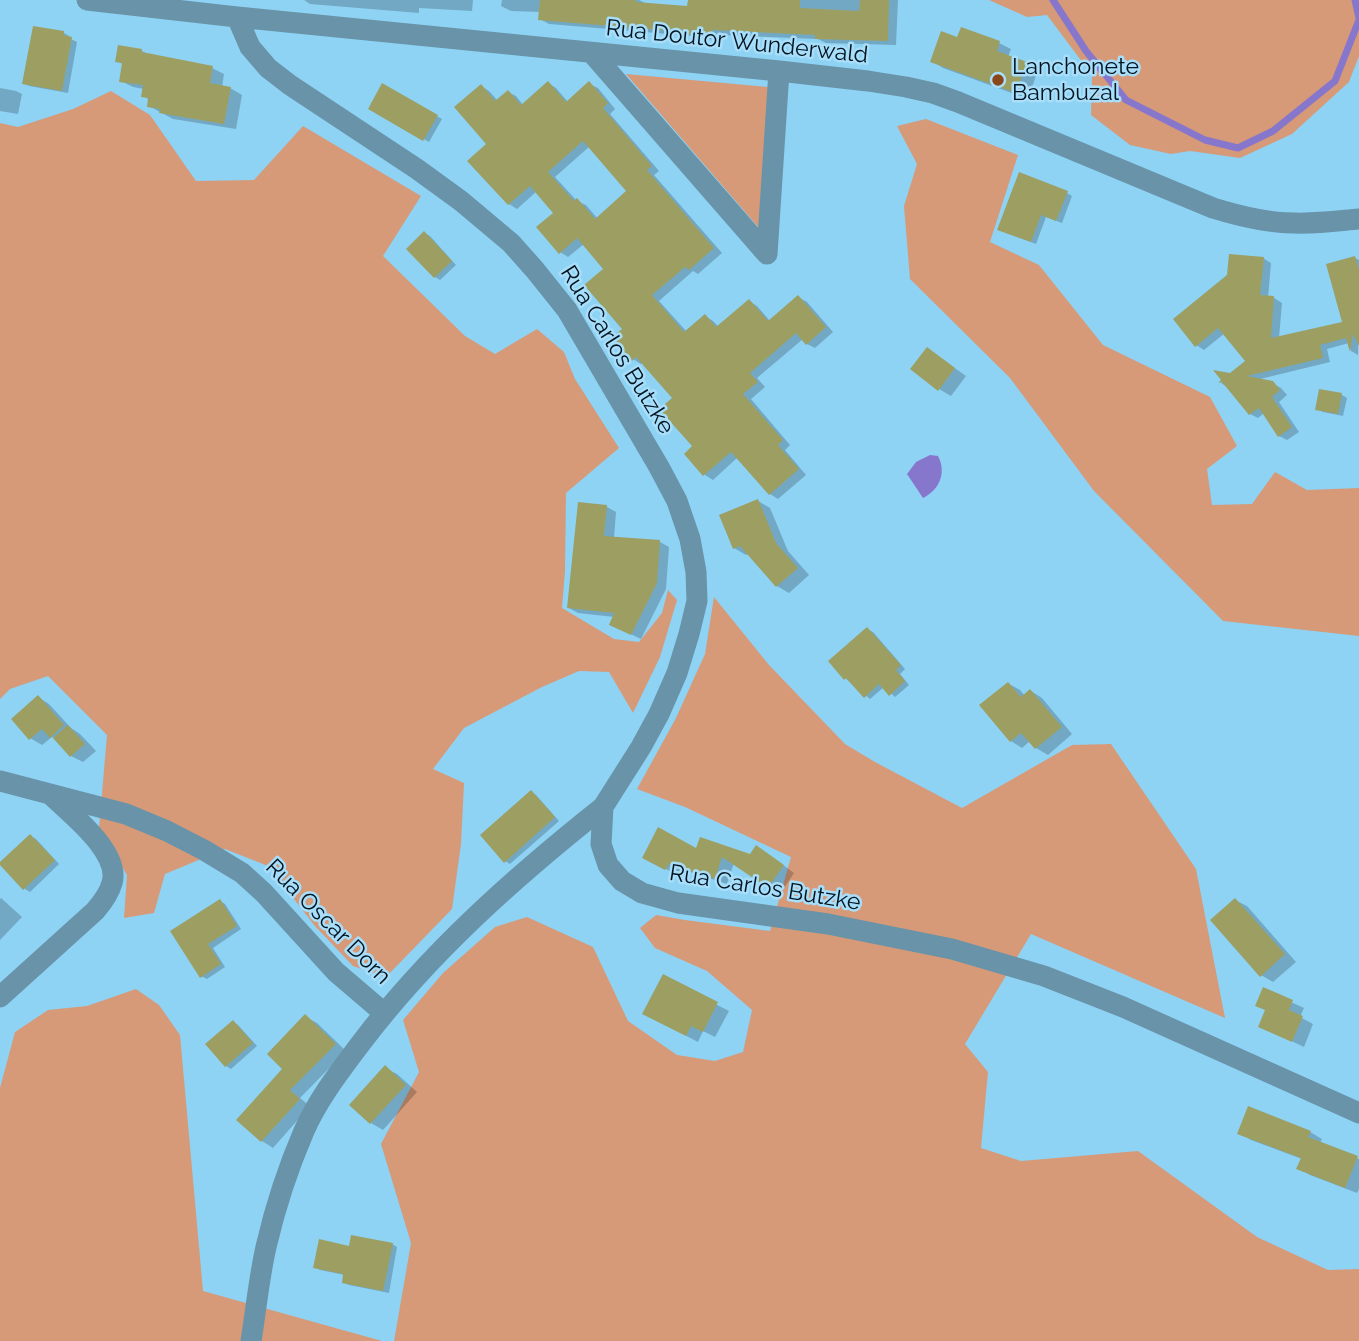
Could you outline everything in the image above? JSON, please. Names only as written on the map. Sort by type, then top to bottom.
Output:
[{"type":"street","name":"Rua Doutor Wunderwald","points":[[87,0],[906,86],[933,93],[1202,204],[1247,218],[1293,223],[1359,219]]},
{"type":"street","name":"Rua Carlos Butzke","points":[[237,17],[250,47],[268,68],[417,169],[511,243],[567,310],[677,501],[690,540],[696,572],[697,601],[677,673],[659,714],[603,807],[601,844],[608,864],[622,881],[642,893],[678,903],[828,924],[940,946],[1044,976],[1123,1007],[1359,1114]]},
{"type":"street","points":[[592,53],[767,254],[779,71]]},
{"type":"street","name":"Rua Oscar Dorn","points":[[0,782],[126,814],[204,850],[242,873],[264,893],[336,972],[384,1013]]},
{"type":"street","points":[[0,997],[95,911],[107,897],[113,881],[111,863],[104,849],[51,794]]},
{"type":"street","points":[[251,1341],[266,1248],[287,1175],[305,1129],[331,1082],[384,1013],[432,959],[541,856],[603,807]]},
{"type":"shaded area","points":[[989,0],[1359,0],[1359,56],[1349,82],[1292,134],[1240,158],[1190,151],[1171,154],[1130,145],[1091,115],[1092,75],[1047,15],[1027,17]]},
{"type":"shaded area","points":[[626,74],[768,87],[759,228]]},
{"type":"shaded area","points":[[111,91],[150,115],[196,181],[254,180],[303,126],[421,196],[383,256],[465,336],[495,354],[537,329],[564,352],[575,379],[619,448],[566,493],[562,608],[614,639],[639,642],[662,613],[668,590],[677,600],[660,657],[633,713],[609,672],[579,671],[464,728],[433,769],[464,783],[461,844],[452,909],[386,977],[353,966],[315,926],[268,866],[225,849],[165,874],[154,913],[124,918],[127,875],[99,828],[107,735],[48,676],[10,689],[0,699],[0,123],[18,127],[73,109]]},
{"type":"shaded area","points":[[926,119],[1018,155],[990,242],[1039,265],[1103,345],[1210,397],[1237,446],[1207,469],[1212,505],[1252,504],[1275,472],[1307,490],[1359,488],[1359,636],[1223,621],[1094,491],[1010,378],[910,279],[904,206],[917,164],[897,126]]},
{"type":"shaded area","points":[[930,455],[938,456],[942,469],[937,486],[923,498],[907,474],[916,462]]},
{"type":"shaded area","points":[[714,597],[769,665],[845,744],[962,808],[1072,745],[1111,744],[1196,869],[1225,1018],[1031,934],[965,1044],[988,1072],[981,1148],[1021,1161],[1138,1151],[1257,1237],[1328,1270],[1359,1269],[1359,1341],[394,1341],[411,1243],[381,1144],[419,1072],[403,1020],[443,973],[495,927],[527,917],[593,947],[628,1021],[677,1055],[715,1061],[743,1052],[752,1010],[707,971],[655,948],[640,928],[656,915],[770,931],[791,857],[685,807],[637,789],[676,718],[705,654]]},
{"type":"shaded area","points":[[136,989],[159,1005],[180,1035],[203,1291],[382,1341],[0,1341],[0,1088],[15,1032],[48,1010],[87,1006]]},
{"type":"building","points":[[540,0],[636,0],[687,6],[688,0],[800,0],[800,8],[859,11],[860,0],[889,0],[888,41],[815,39],[815,35],[712,30],[712,36],[538,20]]},
{"type":"building","points":[[33,26],[64,31],[64,35],[72,37],[62,91],[22,84]]},
{"type":"building","points":[[961,27],[1000,41],[997,51],[1027,62],[1016,93],[930,62],[941,31],[957,37]]},
{"type":"building","points":[[118,45],[213,66],[210,83],[231,87],[224,124],[159,113],[160,109],[147,107],[148,98],[141,97],[143,85],[119,82],[122,63],[115,62]]},
{"type":"building","points":[[548,81],[566,102],[589,81],[608,103],[603,108],[652,166],[647,170],[714,248],[689,270],[685,267],[652,295],[684,332],[705,314],[716,327],[749,299],[768,321],[798,295],[826,327],[806,345],[796,333],[750,373],[758,382],[743,394],[783,440],[778,445],[799,469],[769,495],[731,452],[703,476],[684,454],[692,446],[659,409],[672,398],[636,357],[632,361],[612,337],[622,329],[584,285],[603,269],[577,238],[559,254],[536,227],[553,213],[530,186],[508,205],[467,161],[486,144],[454,107],[481,84],[495,101],[508,90],[521,105]],"holes":[[[583,141],[626,191],[595,219],[577,198],[574,201],[548,172]]]},
{"type":"building","points":[[382,83],[438,115],[423,141],[368,109]]},
{"type":"building","points":[[1019,172],[1068,191],[1056,221],[1041,215],[1031,242],[997,230]]},
{"type":"building","points":[[424,231],[452,261],[434,278],[406,249]]},
{"type":"building","points":[[1229,254],[1264,257],[1260,295],[1274,296],[1271,338],[1342,322],[1326,264],[1355,256],[1359,270],[1359,346],[1353,334],[1350,352],[1346,338],[1320,345],[1323,358],[1247,376],[1273,381],[1280,390],[1272,397],[1292,427],[1278,437],[1259,408],[1249,415],[1222,382],[1218,383],[1221,380],[1213,370],[1230,373],[1245,361],[1218,328],[1195,347],[1173,319],[1227,275]]},
{"type":"building","points":[[927,347],[955,368],[938,391],[910,369]]},
{"type":"building","points":[[1319,389],[1342,393],[1338,414],[1315,410]]},
{"type":"building","points":[[758,499],[776,543],[798,568],[776,587],[740,546],[733,549],[719,515]]},
{"type":"building","points":[[578,502],[607,505],[604,536],[660,540],[657,583],[631,635],[609,625],[614,613],[567,608]]},
{"type":"building","points":[[867,627],[901,665],[896,670],[905,681],[889,696],[879,684],[864,698],[828,661]]},
{"type":"building","points":[[1008,682],[1021,697],[1030,689],[1062,727],[1035,749],[1021,733],[1010,742],[979,705]]},
{"type":"building","points":[[38,695],[64,725],[50,738],[42,729],[29,740],[11,719]]},
{"type":"building","points":[[68,725],[85,744],[70,757],[53,738]]},
{"type":"building","points":[[531,790],[555,817],[504,863],[480,835]]},
{"type":"building","points":[[658,827],[696,848],[700,837],[750,854],[756,845],[784,865],[768,888],[722,857],[715,879],[669,864],[665,870],[642,858]]},
{"type":"building","points":[[30,834],[55,860],[23,890],[0,862]]},
{"type":"building","points":[[1235,898],[1285,954],[1260,977],[1210,920]]},
{"type":"building","points":[[220,899],[237,926],[208,944],[221,964],[200,978],[170,931]]},
{"type":"building","points":[[663,974],[718,1002],[703,1032],[691,1026],[686,1036],[642,1014]]},
{"type":"building","points":[[1263,987],[1293,1000],[1289,1010],[1303,1016],[1292,1042],[1258,1027],[1265,1010],[1255,1006]]},
{"type":"building","points":[[305,1014],[336,1044],[290,1090],[300,1099],[261,1142],[236,1120],[282,1069],[267,1054]]},
{"type":"building","points":[[233,1020],[253,1043],[225,1067],[205,1044]]},
{"type":"building","points":[[385,1065],[406,1085],[370,1124],[349,1105]]},
{"type":"building","points":[[1248,1106],[1311,1131],[1308,1137],[1358,1156],[1345,1188],[1296,1169],[1301,1158],[1237,1134]]},
{"type":"building","points":[[351,1235],[393,1243],[383,1291],[342,1283],[343,1274],[313,1268],[319,1239],[349,1246]]},
{"type":"waterway","points":[[1053,0],[1086,51],[1126,100],[1205,140],[1238,148],[1273,131],[1335,81],[1359,20]]},
{"type":"waterway","points":[[1355,0],[1359,18]]},
{"type":"place","name":"Lanchonete Bambuzal","points":[[998,80]]}]
